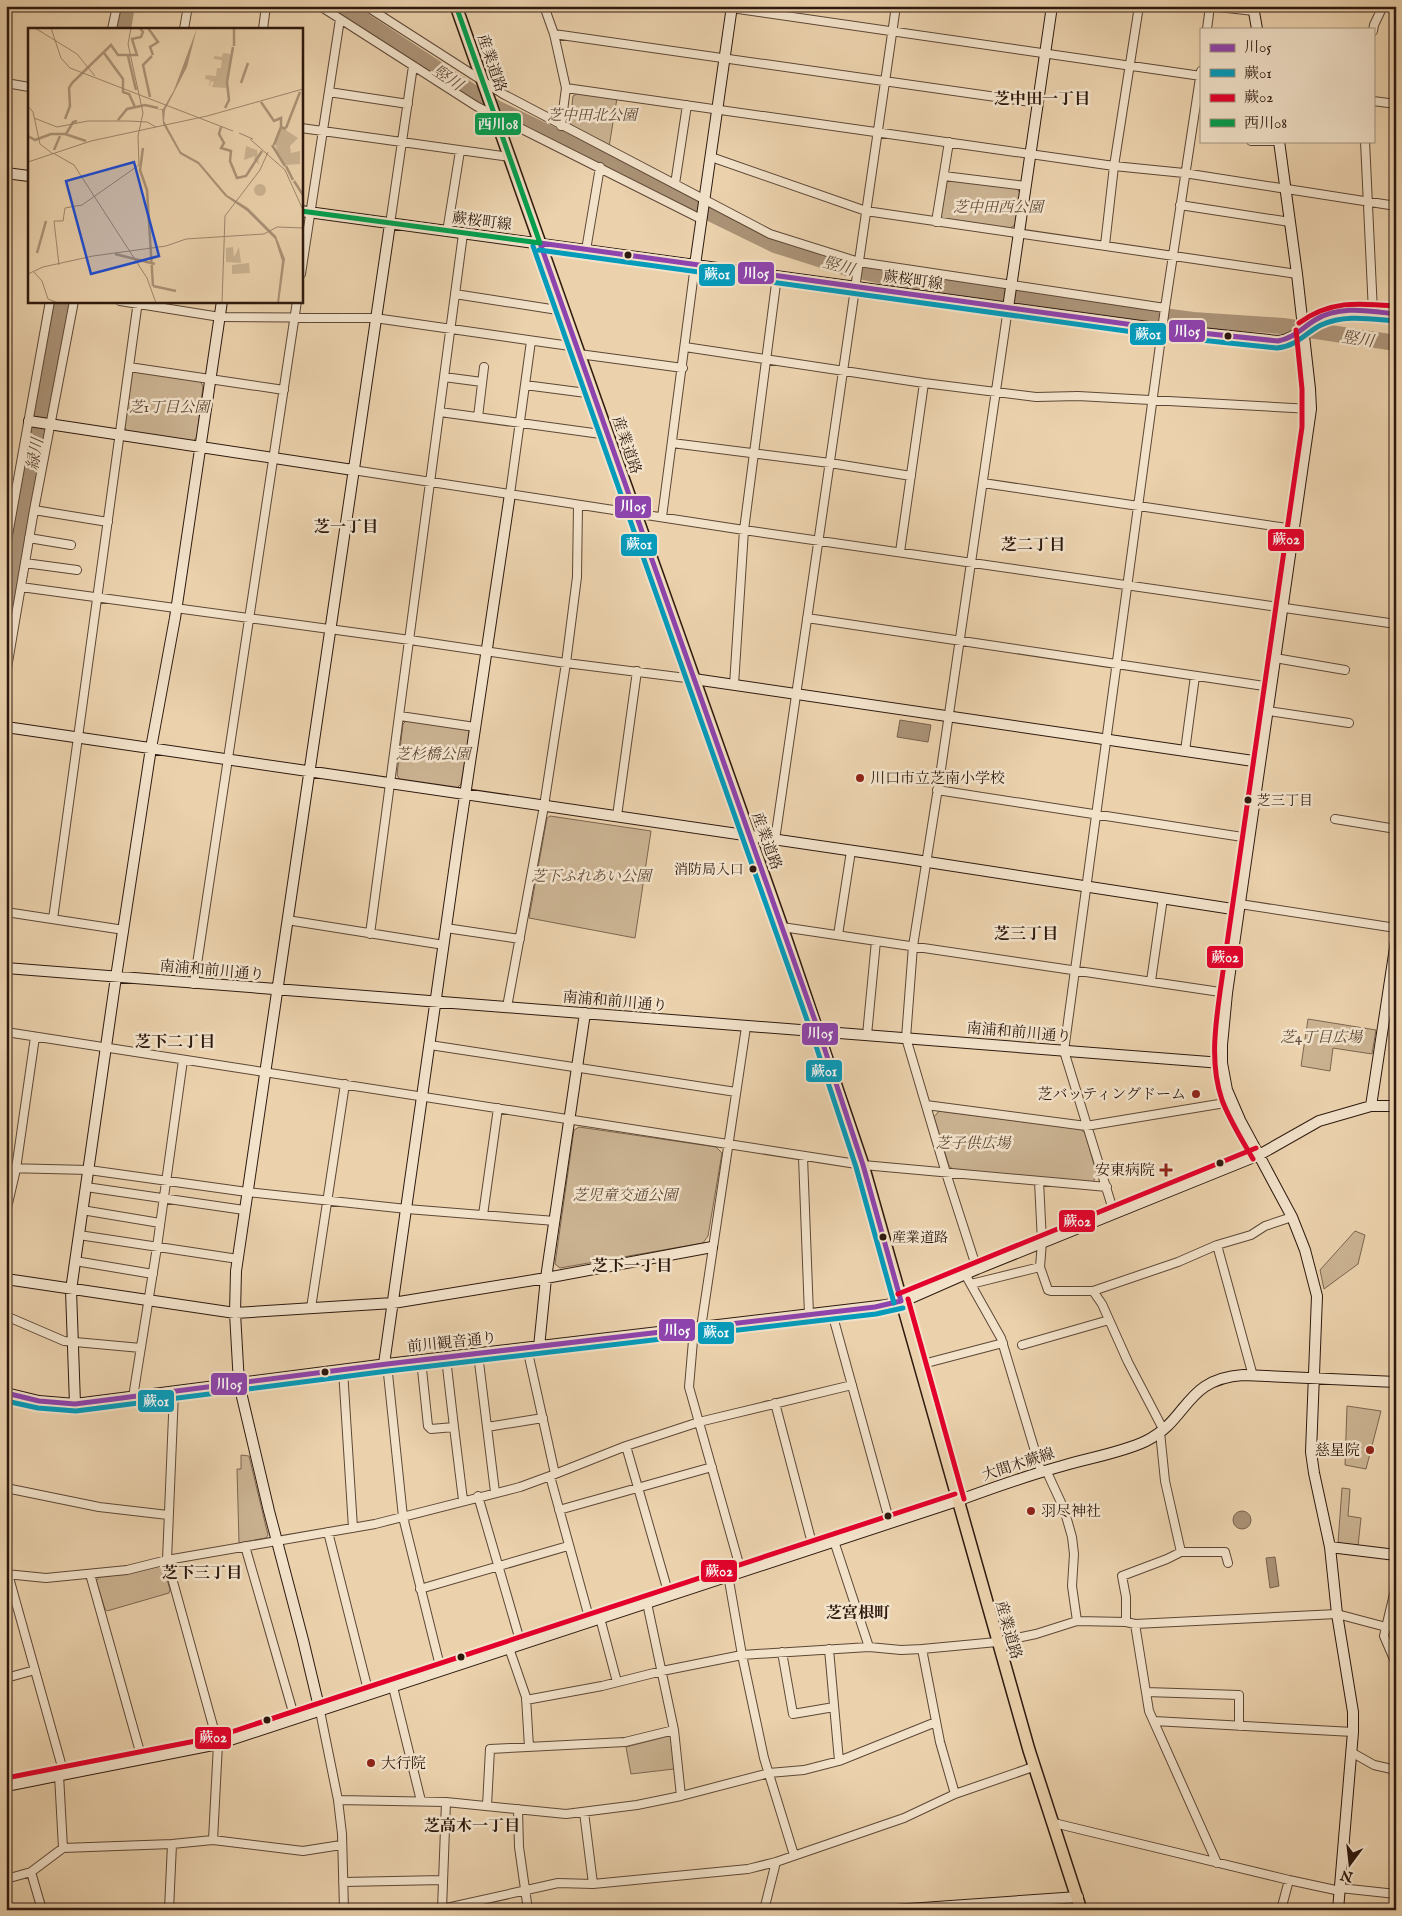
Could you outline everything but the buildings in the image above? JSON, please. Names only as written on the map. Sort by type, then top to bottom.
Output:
[{"type":"main road","name":"産業道路","points":[[456,6],[819,1032],[863,1166],[1033,1767],[1054,1823],[1081,1910]]},
{"type":"main road","name":"産業道路","points":[[1078,1897],[1085,1910]]},
{"type":"street","points":[[112,28],[118,6]]},
{"type":"street","points":[[184,28],[188,6]]},
{"type":"street","points":[[263,28],[266,6]]},
{"type":"street","points":[[320,6],[476,106],[701,218]]},
{"type":"street","points":[[366,6],[481,81],[561,126],[675,184],[704,202],[770,234],[858,264],[1165,310]]},
{"type":"street","points":[[544,6],[554,34],[566,88],[561,126]]},
{"type":"street","points":[[717,6],[1200,76],[1184,173],[1064,1051],[1114,1213]]},
{"type":"street","points":[[775,840],[896,6]]},
{"type":"street","points":[[977,1268],[946,1174],[906,1038],[913,946],[984,483],[1052,6]]},
{"type":"street","points":[[1105,245],[1114,166],[1138,6]]},
{"type":"street","points":[[1207,28],[1210,6],[1254,9],[1257,28]]},
{"type":"street","points":[[1374,28],[1383,6]]},
{"type":"street","points":[[662,517],[686,348],[701,218],[732,8]]},
{"type":"street","points":[[302,262],[306,212],[323,131],[340,19]]},
{"type":"street","points":[[554,34],[1038,103]]},
{"type":"street","points":[[344,1910],[342,1834],[338,1800],[320,1711],[276,1540],[239,1384],[235,1314],[238,1259],[244,1210],[413,66]]},
{"type":"street","points":[[6,83],[28,86]]},
{"type":"street","points":[[566,88],[1114,166],[1184,173],[1396,206]]},
{"type":"street","points":[[329,92],[408,104]]},
{"type":"street","points":[[1374,101],[1396,104]]},
{"type":"street","points":[[675,184],[687,105]]},
{"type":"street","points":[[302,128],[510,157]]},
{"type":"street","points":[[1191,132],[1200,133]]},
{"type":"street","points":[[936,222],[949,142]]},
{"type":"street","points":[[1279,142],[1297,274],[1310,389],[1310,409],[1227,993],[1222,1063],[1231,1102],[1292,1217],[1305,1250],[1317,1296],[1311,1452],[1330,1548],[1337,1614],[1353,1712],[1353,1732],[1338,1910]]},
{"type":"street","points":[[1365,142],[1373,312]]},
{"type":"street","points":[[448,232],[460,151]]},
{"type":"street","points":[[711,157],[866,211],[1297,274]]},
{"type":"street","points":[[586,250],[600,167]]},
{"type":"street","points":[[6,173],[28,176]]},
{"type":"street","points":[[944,176],[1026,186]]},
{"type":"street","points":[[1180,205],[1290,222]]},
{"type":"street","name":"蕨桜町線","points":[[306,212],[777,276],[856,283],[1009,306],[1278,341],[1291,339],[1316,319],[1333,313],[1345,311],[1396,314]]},
{"type":"street","points":[[370,934],[463,234]]},
{"type":"street","points":[[734,684],[744,530],[777,276]]},
{"type":"street","points":[[455,294],[564,311]]},
{"type":"street","points":[[6,546],[50,302]]},
{"type":"street","points":[[6,674],[34,510],[74,302]]},
{"type":"street","points":[[75,1404],[71,1290],[116,977],[151,748],[176,608],[222,302]]},
{"type":"street","points":[[194,984],[297,302]]},
{"type":"street","points":[[53,919],[138,303],[220,316],[375,318],[532,341],[683,368]]},
{"type":"street","points":[[440,1670],[403,1517],[385,1364],[465,794],[532,341]]},
{"type":"street","points":[[686,348],[844,372],[1036,397],[1078,396],[1310,409]]},
{"type":"street","points":[[129,367],[284,390]]},
{"type":"street","points":[[478,417],[484,367]]},
{"type":"street","points":[[444,377],[482,382]]},
{"type":"street","points":[[900,552],[924,383]]},
{"type":"street","points":[[525,386],[594,394]]},
{"type":"street","points":[[440,412],[608,435]]},
{"type":"street","points":[[29,421],[744,530],[1396,624]]},
{"type":"street","points":[[672,443],[830,463],[911,476]]},
{"type":"street","points":[[984,483],[1294,529]]},
{"type":"street","points":[[507,1007],[544,806],[566,663],[578,577],[578,504]]},
{"type":"street","points":[[34,510],[108,522]]},
{"type":"street","points":[[29,538],[71,545]]},
{"type":"street","points":[[25,563],[77,570]]},
{"type":"street","points":[[21,587],[566,663],[734,684],[1260,762]]},
{"type":"street","points":[[807,618],[1271,687]]},
{"type":"street","points":[[1276,658],[1346,670]]},
{"type":"street","points":[[618,816],[637,671]]},
{"type":"street","points":[[1185,751],[1195,676]]},
{"type":"street","points":[[1268,711],[1349,723]]},
{"type":"street","points":[[400,716],[475,727]]},
{"type":"street","points":[[6,727],[618,816],[1085,887],[1396,928]]},
{"type":"street","points":[[937,790],[1249,838]]},
{"type":"street","points":[[1335,819],[1396,829]]},
{"type":"street","points":[[838,935],[851,851]]},
{"type":"street","points":[[1151,981],[1163,898]]},
{"type":"street","points":[[6,912],[124,930]]},
{"type":"street","points":[[287,920],[444,945]]},
{"type":"street","points":[[782,927],[1227,993]]},
{"type":"street","points":[[446,928],[520,939]]},
{"type":"street","points":[[867,1035],[876,941]]},
{"type":"street","points":[[1372,1106],[1396,941]]},
{"type":"street","name":"南浦和前川通り","points":[[6,968],[1222,1063]]},
{"type":"street","points":[[539,1347],[546,1278],[585,1013]]},
{"type":"street","points":[[742,1571],[689,1387],[746,1026]]},
{"type":"street","points":[[6,1032],[863,1166],[1107,1187]]},
{"type":"street","points":[[6,1212],[16,1169],[35,1037]]},
{"type":"street","points":[[430,1045],[736,1092]]},
{"type":"street","points":[[133,1398],[157,1247],[183,1060]]},
{"type":"street","points":[[311,1308],[345,1084]]},
{"type":"street","points":[[926,1105],[1086,1126],[1231,1102]]},
{"type":"street","name":"前川観音通り","points":[[6,1393],[39,1401],[75,1404],[385,1364],[875,1307],[902,1301],[977,1268],[1259,1155],[1319,1121],[1372,1106],[1396,1106]]},
{"type":"street","points":[[483,1215],[498,1108]]},
{"type":"street","points":[[804,1156],[809,1315]]},
{"type":"street","points":[[6,1168],[88,1170],[247,1192],[407,1209],[555,1221]]},
{"type":"street","points":[[1039,1180],[1042,1242],[1040,1267],[1048,1290],[1093,1291],[1178,1262],[1218,1245],[1251,1235],[1265,1226],[1292,1217]]},
{"type":"street","points":[[86,1187],[244,1210]]},
{"type":"street","points":[[82,1210],[160,1222]]},
{"type":"street","points":[[79,1234],[238,1259]]},
{"type":"street","points":[[1218,1245],[1253,1376]]},
{"type":"street","points":[[6,1279],[235,1314],[393,1303],[546,1278],[712,1246]]},
{"type":"street","points":[[75,1261],[153,1274]]},
{"type":"street","points":[[971,1284],[1040,1267]]},
{"type":"street","points":[[965,1274],[1002,1343],[1044,1471],[1064,1509],[1072,1537],[1074,1554],[1072,1586],[1077,1621]]},
{"type":"street","points":[[1093,1291],[1109,1320],[1161,1431],[1165,1480],[1181,1552]]},
{"type":"street","points":[[832,1313],[890,1523]]},
{"type":"street","points":[[6,1316],[64,1341],[141,1348]]},
{"type":"street","points":[[1022,1345],[1109,1320]]},
{"type":"street","points":[[919,1366],[1002,1343]]},
{"type":"street","points":[[527,1348],[543,1418],[559,1510],[568,1546],[617,1682]]},
{"type":"street","points":[[478,1354],[495,1492]]},
{"type":"street","points":[[446,1358],[463,1500]]},
{"type":"street","points":[[421,1360],[428,1426],[431,1429],[454,1427]]},
{"type":"street","points":[[343,1370],[353,1528]]},
{"type":"street","name":"大間木蕨線","points":[[6,1786],[218,1744],[1044,1471],[1138,1444],[1161,1431],[1194,1395],[1209,1383],[1230,1376],[1315,1377],[1396,1382]]},
{"type":"street","points":[[63,1848],[62,1775],[35,1670],[7,1574],[46,1578],[127,1570],[167,1560],[353,1528],[403,1517],[478,1496],[520,1487],[626,1446],[699,1422],[852,1385]]},
{"type":"street","points":[[174,1392],[167,1560],[218,1744],[213,1840]]},
{"type":"street","points":[[775,1403],[813,1547]]},
{"type":"street","points":[[487,1427],[543,1418]]},
{"type":"street","points":[[626,1446],[669,1595]]},
{"type":"street","points":[[559,1510],[712,1467]]},
{"type":"street","points":[[6,1488],[99,1507],[168,1515]]},
{"type":"street","points":[[478,1496],[521,1644]]},
{"type":"street","points":[[328,1532],[369,1694]]},
{"type":"street","points":[[834,1541],[869,1647]]},
{"type":"street","points":[[245,1546],[295,1720]]},
{"type":"street","points":[[420,1589],[568,1546]]},
{"type":"street","points":[[1330,1548],[1396,1555]]},
{"type":"street","points":[[1126,1622],[1126,1597],[1122,1576],[1181,1552],[1225,1552],[1228,1563]]},
{"type":"street","points":[[90,1574],[142,1759]]},
{"type":"street","points":[[728,1575],[742,1655],[764,1758],[794,1855]]},
{"type":"street","points":[[1396,1586],[1384,1636],[1396,1664]]},
{"type":"street","points":[[647,1603],[674,1730],[681,1796]]},
{"type":"street","points":[[526,1700],[742,1655],[869,1647],[901,1650],[922,1649],[997,1642],[1036,1634],[1077,1621],[1126,1622],[1135,1624],[1337,1614],[1386,1628],[1396,1627]]},
{"type":"street","points":[[1135,1624],[1149,1711],[1217,1863]]},
{"type":"street","points":[[510,1648],[526,1700],[529,1747]]},
{"type":"street","points":[[830,1649],[839,1761]]},
{"type":"street","points":[[922,1649],[940,1742],[955,1794]]},
{"type":"street","points":[[782,1652],[793,1714],[834,1707]]},
{"type":"street","points":[[6,1678],[35,1670]]},
{"type":"street","points":[[393,1687],[421,1801]]},
{"type":"street","points":[[1146,1692],[1239,1695],[1238,1726]]},
{"type":"street","points":[[1154,1721],[1353,1732]]},
{"type":"street","points":[[338,1800],[446,1802],[566,1814],[584,1812],[637,1805],[681,1796],[769,1773],[804,1770],[839,1761],[936,1722]]},
{"type":"street","points":[[487,1806],[490,1749],[625,1742],[674,1730]]},
{"type":"street","points":[[1351,1752],[1374,1765],[1396,1770]]},
{"type":"street","points":[[446,1802],[442,1909],[558,1883],[593,1884],[748,1869],[776,1862],[904,1818],[955,1794],[1033,1767]]},
{"type":"street","points":[[518,1809],[519,1847],[528,1910]]},
{"type":"street","points":[[584,1812],[593,1884]]},
{"type":"street","points":[[1054,1823],[1289,1880],[1340,1890],[1396,1894]]},
{"type":"street","points":[[6,1879],[31,1872],[63,1848],[172,1844],[213,1840],[303,1851],[342,1845]]},
{"type":"street","points":[[169,1910],[172,1844]]},
{"type":"street","points":[[764,1910],[776,1862]]},
{"type":"street","points":[[31,1872],[42,1910]]},
{"type":"street","points":[[343,1882],[443,1880]]},
{"type":"street","points":[[1281,1910],[1289,1880]]},
{"type":"street","points":[[894,1910],[1078,1897]]},
{"type":"green space","name":"芝中田北公園","points":[[579,93],[617,98],[609,147],[573,128],[570,123],[573,96]]},
{"type":"green space","name":"芝中田西公園","points":[[950,179],[1017,189],[1020,193],[1016,224],[1009,229],[943,219],[941,215],[947,181]]},
{"type":"green space","name":"芝1丁目公園","points":[[135,371],[200,381],[203,386],[197,437],[192,442],[127,431],[123,425],[132,373]]},
{"type":"green space","name":"芝杉橋公園","points":[[407,720],[470,732],[461,784],[456,789],[400,780],[397,775],[403,724]]},
{"type":"green space","name":"芝下ふれあい公園","points":[[550,816],[651,831],[635,938],[529,918],[547,818]]},
{"type":"green space","name":"芝4丁目広場","points":[[1308,1019],[1376,1030],[1372,1054],[1333,1048],[1330,1071],[1301,1066]]},
{"type":"green space","name":"芝子供広場","points":[[939,1111],[1080,1129],[1085,1133],[1097,1175],[1093,1182],[954,1170],[949,1166],[934,1117]]},
{"type":"green space","name":"芝児童交通公園","points":[[579,1127],[716,1147],[722,1153],[708,1236],[703,1243],[560,1268],[555,1264],[574,1130]]},
{"type":"green space","points":[[1355,1231],[1365,1235],[1358,1264],[1324,1289],[1320,1270]]},
{"type":"green space","points":[[1347,1406],[1381,1411],[1366,1469],[1345,1465]]},
{"type":"green space","points":[[241,1455],[249,1456],[268,1535],[266,1538],[239,1543],[237,1469],[241,1469]]},
{"type":"green space","points":[[1342,1488],[1350,1489],[1348,1516],[1361,1518],[1358,1546],[1338,1543]]},
{"type":"green space","points":[[160,1566],[164,1568],[170,1590],[169,1593],[107,1611],[105,1609],[96,1581],[99,1577],[127,1574]]},
{"type":"green space","points":[[669,1736],[672,1738],[674,1769],[631,1774],[626,1747]]},
{"type":"shaded area","points":[[900,720],[931,725],[928,742],[897,737]]},
{"type":"shaded area","points":[[1242,1511],[1248,1514],[1251,1520],[1248,1526],[1242,1529],[1236,1526],[1233,1520],[1236,1514]]},
{"type":"shaded area","points":[[1275,1557],[1279,1586],[1270,1588],[1266,1558]]},
{"type":"waterway","name":"緑川","points":[[123,28],[127,6]]},
{"type":"waterway","name":"竪川","points":[[342,6],[496,108],[624,169],[775,245],[851,269],[908,282],[1193,320],[1283,326],[1396,343]]},
{"type":"waterway","name":"緑川","points":[[6,606],[61,302]]},
{"type":"transit line","name":"西川08","points":[[456,6],[540,243]]},
{"type":"transit line","name":"西川08","points":[[302,211],[540,243]]},
{"type":"transit line","name":"川05","points":[[540,243],[819,1032],[863,1165],[901,1301]]},
{"type":"transit line","name":"川05","points":[[540,243],[1163,329],[1278,341],[1289,338],[1315,320],[1334,312],[1354,310],[1396,314]]},
{"type":"transit line","name":"蕨01","points":[[533,246],[812,1034],[856,1167],[894,1303]]},
{"type":"transit line","name":"蕨01","points":[[539,250],[1162,336],[1277,348],[1290,345],[1315,328],[1339,319],[1358,318],[1395,321]]},
{"type":"transit line","name":"蕨02","points":[[1299,323],[1322,310],[1345,305],[1396,306]]},
{"type":"transit line","name":"蕨02","points":[[1253,1159],[1232,1123],[1218,1087],[1215,1033],[1302,427],[1302,389],[1296,330]]},
{"type":"transit line","name":"蕨02","points":[[898,1294],[1256,1148]]},
{"type":"transit line","name":"蕨02","points":[[908,1299],[964,1499]]},
{"type":"transit line","name":"川05","points":[[6,1393],[39,1401],[75,1404],[387,1364],[875,1307],[901,1301]]},
{"type":"transit line","name":"蕨01","points":[[6,1401],[38,1408],[76,1411],[388,1371],[876,1314],[903,1308]]},
{"type":"transit line","name":"蕨02","points":[[6,1778],[216,1737],[955,1494]]},
{"type":"place","name":"川口市立芝南小学校","points":[[860,778]]},
{"type":"place","name":"芝三丁目","points":[[1248,800]]},
{"type":"place","name":"消防局入口","points":[[753,869]]},
{"type":"place","name":"芝バッティングドーム","points":[[1196,1094]]},
{"type":"place","name":"安東病院","points":[[1166,1170]]},
{"type":"place","name":"産業道路","points":[[883,1237]]},
{"type":"place","name":"慈星院","points":[[1370,1450]]},
{"type":"place","name":"羽尽神社","points":[[1031,1511]]},
{"type":"place","name":"大行院","points":[[371,1763]]},
{"type":"district","name":"芝中田一丁目","points":[[1042,98]]},
{"type":"district","name":"芝一丁目","points":[[346,526]]},
{"type":"district","name":"芝二丁目","points":[[1033,544]]},
{"type":"district","name":"芝三丁目","points":[[1026,933]]},
{"type":"district","name":"芝下二丁目","points":[[175,1041]]},
{"type":"district","name":"芝下一丁目","points":[[632,1265]]},
{"type":"district","name":"芝下三丁目","points":[[202,1572]]},
{"type":"district","name":"芝宮根町","points":[[858,1612]]},
{"type":"district","name":"芝高木一丁目","points":[[472,1825]]}]
